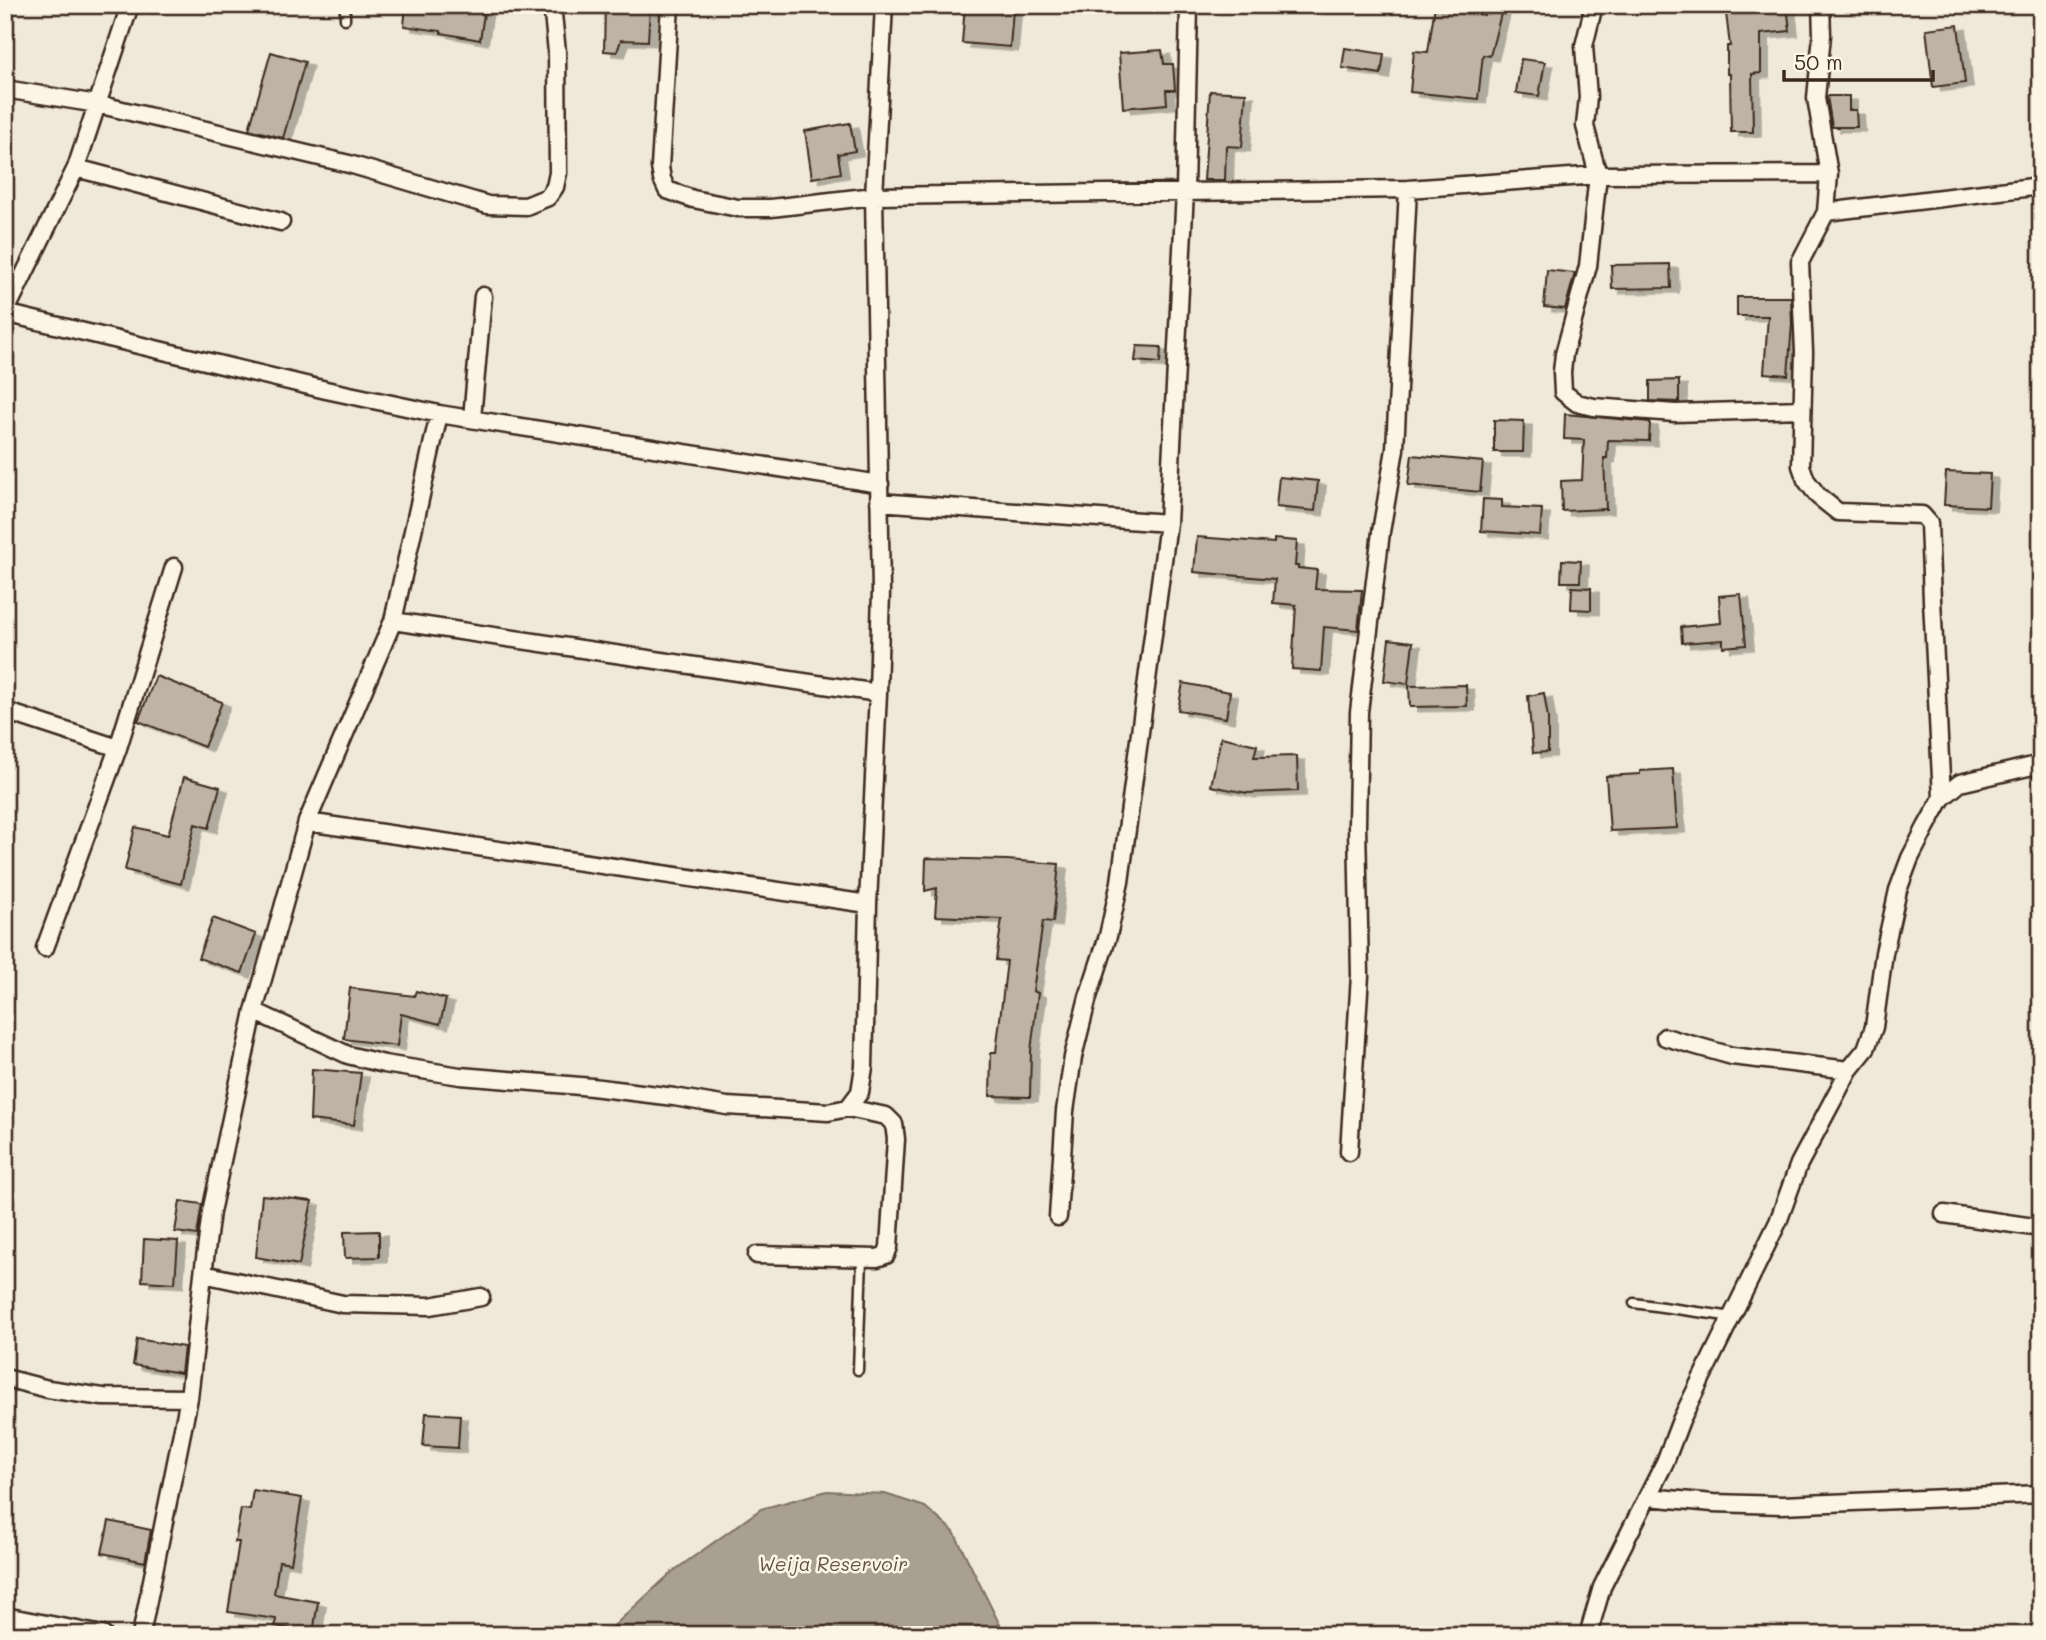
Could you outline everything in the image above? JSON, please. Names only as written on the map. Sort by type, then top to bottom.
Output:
[{"type":"street","points":[[130,5],[76,168],[5,313],[326,390],[439,414],[880,484]]},
{"type":"street","points":[[5,89],[97,104],[349,164],[488,205],[526,206],[548,197],[555,187],[558,173],[557,52],[552,5]]},
{"type":"street","points":[[670,5],[660,167],[667,190],[693,199],[738,208],[771,208],[874,196],[1408,189],[1598,174],[1829,174]]},
{"type":"street","points":[[849,1108],[860,1092],[864,1067],[868,904],[878,693],[881,591],[874,196],[884,5]]},
{"type":"street","points":[[1058,1217],[1065,1111],[1073,1057],[1088,997],[1108,936],[1120,882],[1168,523],[1185,191],[1189,5]]},
{"type":"street","points":[[1594,5],[1584,46],[1588,97],[1585,126],[1598,174],[1588,266],[1564,354],[1563,392],[1577,403],[1594,407],[1675,413],[1802,409]]},
{"type":"street","points":[[1821,5],[1822,35],[1816,98],[1829,174],[1826,212],[1801,262],[1804,352],[1801,466],[1806,480],[1818,496],[1838,512],[1922,514],[1929,523],[1942,798]]},
{"type":"street","points":[[76,168],[281,222]]},
{"type":"street","points":[[1826,212],[2041,186]]},
{"type":"street","points":[[1349,1152],[1360,975],[1357,825],[1359,712],[1377,559],[1395,449],[1408,189]]},
{"type":"street","points":[[472,418],[483,296]]},
{"type":"street","points":[[141,1635],[189,1398],[211,1212],[254,1011],[307,821],[393,621],[439,414]]},
{"type":"street","points":[[879,502],[1168,523]]},
{"type":"street","points":[[45,948],[118,748],[174,567]]},
{"type":"street","points":[[393,621],[878,693]]},
{"type":"street","points":[[5,711],[118,748]]},
{"type":"street","points":[[1588,1635],[1602,1587],[1665,1462],[1681,1420],[1778,1222],[1799,1164],[1849,1070],[1866,1049],[1874,1027],[1884,953],[1898,890],[1910,858],[1942,798],[1960,783],[2041,764]]},
{"type":"street","points":[[307,821],[868,904]]},
{"type":"street","points":[[254,1011],[348,1055],[415,1070],[505,1081],[593,1087],[727,1106],[828,1112],[849,1108],[886,1116],[894,1124],[896,1139],[889,1247],[886,1255],[877,1258],[757,1255]]},
{"type":"street","points":[[1665,1037],[1732,1056],[1849,1070]]},
{"type":"street","points":[[1944,1214],[2041,1228]]},
{"type":"street","points":[[202,1274],[343,1304],[430,1306],[481,1297]]},
{"type":"street","points":[[5,1378],[48,1390],[103,1397],[189,1398]]},
{"type":"street","points":[[1648,1497],[1713,1503],[1782,1505],[2041,1494]]},
{"type":"street","points":[[5,1616],[103,1635]]},
{"type":"lane","points":[[345,5],[345,19]]},
{"type":"lane","points":[[858,1370],[862,1258]]},
{"type":"lane","points":[[1634,1303],[1733,1317]]},
{"type":"water","name":"Weija Reservoir","points":[[827,1491],[885,1494],[925,1507],[954,1532],[1003,1635],[604,1635],[672,1572],[761,1509]]},
{"type":"building","points":[[406,5],[485,7],[480,40],[404,26]]},
{"type":"building","points":[[605,5],[650,6],[648,41],[621,40],[617,52],[604,51]]},
{"type":"building","points":[[965,5],[1013,10],[1010,47],[962,43]]},
{"type":"building","points":[[1435,5],[1449,5],[1484,15],[1486,6],[1502,10],[1490,56],[1483,55],[1478,99],[1410,92],[1414,51],[1428,52]]},
{"type":"building","points":[[1725,5],[1787,5],[1790,31],[1761,34],[1761,73],[1752,74],[1753,132],[1731,132],[1730,74],[1727,74],[1727,46],[1730,46]]},
{"type":"building","points":[[1958,25],[1965,83],[1933,87],[1926,29]]},
{"type":"building","points":[[1345,48],[1384,54],[1381,74],[1342,68]]},
{"type":"building","points":[[1162,50],[1164,64],[1173,64],[1175,90],[1166,90],[1167,104],[1123,108],[1119,53]]},
{"type":"building","points":[[271,52],[305,62],[283,138],[249,129]]},
{"type":"building","points":[[1521,59],[1545,62],[1539,96],[1516,93]]},
{"type":"building","points":[[1210,91],[1246,93],[1242,147],[1226,146],[1225,180],[1204,180]]},
{"type":"building","points":[[1827,96],[1849,96],[1849,110],[1856,110],[1857,127],[1832,127]]},
{"type":"building","points":[[850,123],[855,151],[838,154],[841,173],[812,178],[805,131]]},
{"type":"building","points":[[1670,264],[1671,288],[1612,289],[1611,265]]},
{"type":"building","points":[[1547,270],[1575,273],[1565,309],[1544,307]]},
{"type":"building","points":[[1737,297],[1791,297],[1788,375],[1764,373],[1768,316],[1737,316]]},
{"type":"building","points":[[1137,346],[1161,347],[1160,363],[1135,361]]},
{"type":"building","points":[[1679,380],[1679,402],[1650,401],[1650,381]]},
{"type":"building","points":[[1565,414],[1650,422],[1649,441],[1608,440],[1607,458],[1604,458],[1606,509],[1562,511],[1561,481],[1582,480],[1584,440],[1564,439]]},
{"type":"building","points":[[1494,420],[1524,421],[1523,452],[1494,452]]},
{"type":"building","points":[[1412,455],[1483,462],[1480,492],[1408,485]]},
{"type":"building","points":[[1946,472],[1990,474],[1988,507],[1944,505]]},
{"type":"building","points":[[1279,477],[1318,481],[1315,511],[1276,507]]},
{"type":"building","points":[[1483,499],[1502,500],[1502,507],[1542,509],[1540,535],[1481,531]]},
{"type":"building","points":[[1197,537],[1274,543],[1274,539],[1297,541],[1295,566],[1317,570],[1315,589],[1362,590],[1358,630],[1324,627],[1321,671],[1292,669],[1296,605],[1273,603],[1275,579],[1194,572]]},
{"type":"building","points":[[1562,560],[1581,561],[1580,582],[1561,582]]},
{"type":"building","points":[[1572,587],[1591,588],[1591,610],[1571,609]]},
{"type":"building","points":[[1741,594],[1746,645],[1723,647],[1723,640],[1682,643],[1681,627],[1721,623],[1719,596]]},
{"type":"building","points":[[1389,639],[1413,642],[1408,684],[1384,681]]},
{"type":"building","points":[[156,676],[222,702],[204,747],[138,721]]},
{"type":"building","points":[[1183,683],[1230,692],[1226,718],[1178,710]]},
{"type":"building","points":[[1466,685],[1467,706],[1410,707],[1409,686]]},
{"type":"building","points":[[1544,693],[1548,718],[1548,752],[1533,753],[1528,696]]},
{"type":"building","points":[[1221,737],[1257,745],[1254,757],[1297,756],[1298,791],[1247,793],[1211,786]]},
{"type":"building","points":[[1673,769],[1677,828],[1610,831],[1606,776]]},
{"type":"building","points":[[184,777],[220,787],[209,828],[195,824],[181,884],[125,870],[135,827],[168,835]]},
{"type":"building","points":[[926,858],[1059,864],[1053,922],[1043,921],[1033,991],[1038,993],[1031,1051],[1030,1097],[990,1096],[991,1052],[996,1052],[1007,961],[996,960],[1002,919],[935,916],[937,888],[925,891]]},
{"type":"building","points":[[213,918],[256,934],[242,973],[198,958]]},
{"type":"building","points":[[350,988],[414,996],[416,991],[446,999],[440,1024],[401,1014],[397,1046],[344,1039]]},
{"type":"building","points":[[312,1069],[361,1073],[354,1125],[310,1120]]},
{"type":"building","points":[[262,1195],[312,1201],[299,1265],[256,1257]]},
{"type":"building","points":[[180,1201],[202,1204],[197,1235],[175,1232]]},
{"type":"building","points":[[379,1231],[379,1257],[345,1258],[344,1232]]},
{"type":"building","points":[[144,1239],[178,1241],[175,1283],[142,1281]]},
{"type":"building","points":[[137,1339],[184,1347],[181,1373],[133,1365]]},
{"type":"building","points":[[426,1413],[460,1415],[458,1448],[423,1446]]},
{"type":"building","points":[[253,1490],[302,1498],[291,1563],[279,1561],[274,1594],[318,1602],[313,1633],[275,1626],[276,1619],[228,1612],[239,1542],[235,1542],[241,1509],[250,1510]]},
{"type":"building","points":[[109,1521],[151,1530],[145,1562],[102,1553]]}]
